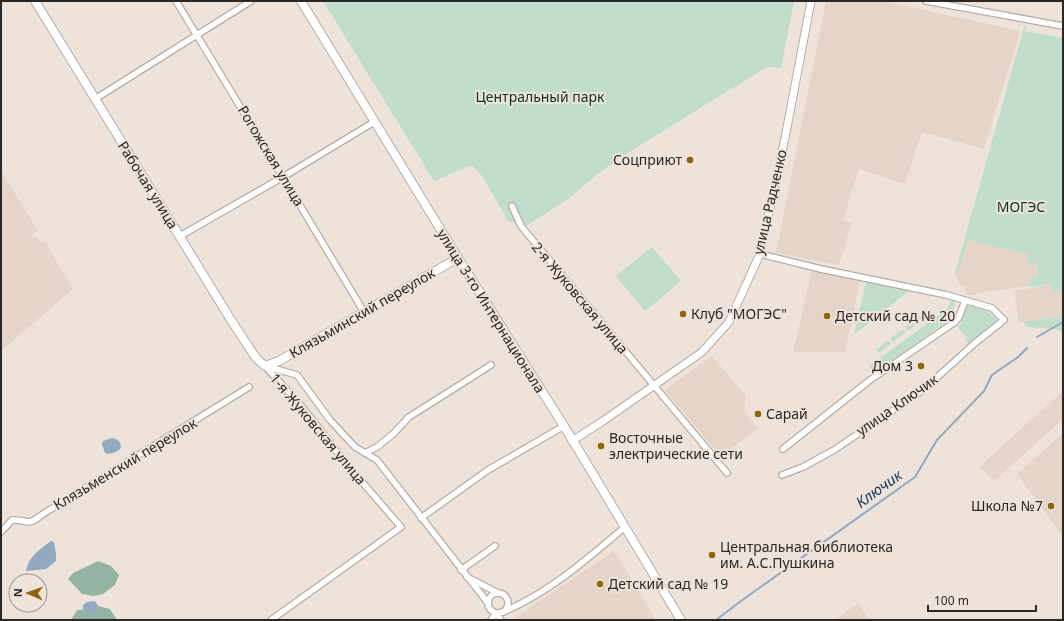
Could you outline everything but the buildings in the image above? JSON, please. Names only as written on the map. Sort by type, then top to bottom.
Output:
[{"type":"main road","name":"Рабочая улица","points":[[35,1],[256,358],[264,366]]},
{"type":"main road","name":"улица 3-го Интернационала","points":[[302,1],[374,122],[564,426],[681,620]]},
{"type":"main road","name":"Клязьминский переулок","points":[[264,366],[279,361],[458,258]]},
{"type":"street","name":"Рогожская улица","points":[[176,1],[364,312]]},
{"type":"street","points":[[95,99],[252,1]]},
{"type":"street","name":"улица Радченко","points":[[572,441],[702,352],[729,322],[760,254],[786,133],[811,1]]},
{"type":"street","points":[[926,1],[1063,26]]},
{"type":"street","points":[[180,236],[283,177],[374,122]]},
{"type":"street","name":"2-я Жуковская улица","points":[[512,206],[521,226],[727,473]]},
{"type":"street","name":"улица Ключик","points":[[760,254],[821,269],[947,295],[992,308],[1004,320],[975,343],[923,390],[834,450],[803,467],[782,475]]},
{"type":"street","points":[[783,449],[870,380],[955,322],[965,301]]},
{"type":"street","points":[[365,453],[377,447],[393,434],[409,417],[491,365]]},
{"type":"street","name":"1-я Жуковская улица","points":[[264,366],[297,375],[330,420],[355,447],[377,460],[488,603]]},
{"type":"street","name":"1-я Жуковская улица","points":[[264,366],[303,408],[350,468],[401,527],[271,620]]},
{"type":"street","name":"Клязьменский переулок","points":[[1,532],[12,520],[18,520],[26,523],[32,522],[42,514],[249,387]]},
{"type":"street","points":[[421,518],[488,470],[564,426]]},
{"type":"street","points":[[491,620],[496,613],[503,612],[528,601],[564,577],[625,527]]},
{"type":"street","points":[[461,570],[495,546]]},
{"type":"street","points":[[465,575],[502,594],[507,600],[520,604]]},
{"type":"street","points":[[499,593],[490,597],[488,603],[490,610],[496,613],[501,620]]},
{"type":"street","points":[[503,612],[507,607],[507,600]]},
{"type":"shaded area","points":[[826,1],[883,1],[1020,31],[984,149],[922,132],[905,184],[859,169],[843,220],[852,222],[839,265],[776,253]]},
{"type":"shaded area","points":[[1,171],[38,231],[31,234],[34,238],[37,237],[40,243],[44,241],[73,289],[1,351]]},
{"type":"shaded area","points":[[968,239],[1028,254],[1027,261],[1030,264],[1038,264],[1037,278],[1029,278],[1030,286],[976,293],[975,295],[965,295],[965,287],[958,283],[957,276]]},
{"type":"shaded area","name":"Детский сад № 20","points":[[812,270],[860,280],[845,352],[793,352]]},
{"type":"shaded area","points":[[1052,284],[1053,292],[1063,290],[1063,316],[1019,323],[1014,291]]},
{"type":"shaded area","points":[[712,356],[746,396],[744,411],[758,429],[720,456],[665,390]]},
{"type":"shaded area","points":[[1063,391],[1063,419],[994,481],[979,467]]},
{"type":"shaded area","name":"Школа №7","points":[[1063,433],[1063,537],[1017,474]]},
{"type":"shaded area","name":"Детский сад № 19","points":[[614,551],[656,620],[518,620],[516,617]]},
{"type":"shaded area","points":[[858,603],[870,620],[835,620]]},
{"type":"green space","name":"Центральный парк","points":[[323,1],[794,1],[781,68],[767,67],[618,159],[568,199],[526,226],[508,221],[483,177],[472,165],[434,181]]},
{"type":"green space","name":"МОГЭС","points":[[1026,25],[1025,31],[1063,38],[1063,290],[1053,292],[1052,284],[1030,287],[1029,278],[1037,278],[1038,264],[1030,264],[1027,261],[1028,254],[968,240],[957,276],[955,273],[1024,27]]},
{"type":"green space","points":[[652,247],[681,281],[645,311],[616,276]]},
{"type":"green space","points":[[866,281],[909,291],[854,335]]},
{"type":"green space","points":[[953,300],[955,301],[955,304],[952,318],[874,373],[869,366],[947,309]]},
{"type":"green space","points":[[966,305],[985,310],[997,319],[996,322],[974,342],[968,343],[958,327],[961,323]]},
{"type":"green space","points":[[928,310],[931,314],[921,321],[918,317]]},
{"type":"green space","points":[[1063,316],[1062,332],[1056,329],[1028,327],[1023,322]]},
{"type":"green space","points":[[916,319],[919,323],[908,331],[905,327]]},
{"type":"green space","points":[[904,329],[906,332],[893,342],[890,338]]},
{"type":"green space","points":[[888,340],[891,344],[879,353],[876,350]]},
{"type":"green space","points":[[98,561],[111,566],[119,575],[115,585],[103,594],[94,596],[82,594],[68,579],[73,573]]},
{"type":"green space","points":[[98,606],[110,609],[117,620],[71,620],[77,610],[82,609],[96,612]]},
{"type":"water","points":[[112,438],[119,441],[121,448],[114,453],[105,453],[102,444],[103,441]]},
{"type":"water","points":[[51,541],[54,542],[56,561],[46,569],[26,571],[32,557]]},
{"type":"water","points":[[95,601],[98,606],[96,612],[89,612],[83,609],[83,605],[87,602]]},
{"type":"waterway","name":"Ключик","points":[[1037,337],[1063,322]]},
{"type":"waterway","name":"Ключик","points":[[716,620],[915,477],[937,440],[984,391],[992,375],[1018,357],[1027,348]]},
{"type":"place","name":"Соцприют","points":[[690,160]]},
{"type":"place","name":"Клуб \"МОГЭС\"","points":[[683,314]]},
{"type":"place","name":"Детский сад № 20","points":[[827,316]]},
{"type":"place","name":"Дом 3","points":[[921,366]]},
{"type":"place","name":"Сарай","points":[[758,414]]},
{"type":"place","name":"Восточные электрические сети","points":[[601,446]]},
{"type":"place","name":"Школа №7","points":[[1051,506]]},
{"type":"place","name":"Центральная библиотека им. А.С.Пушкина","points":[[712,555]]},
{"type":"place","name":"Детский сад № 19","points":[[600,584]]}]
